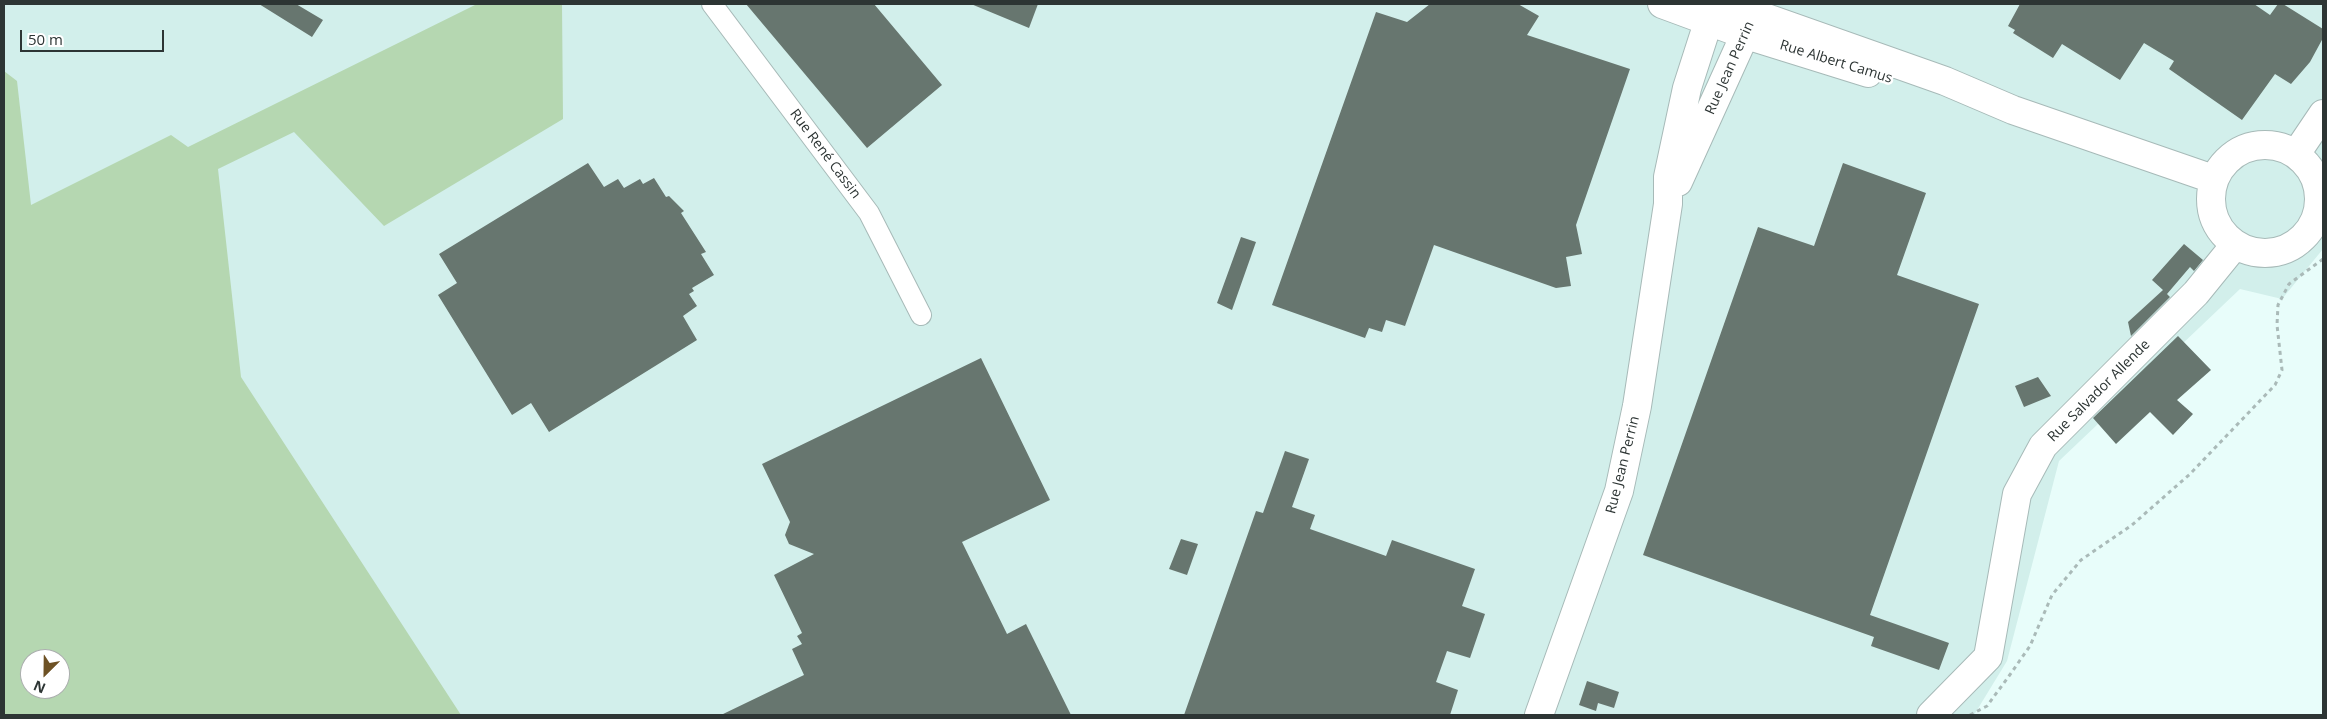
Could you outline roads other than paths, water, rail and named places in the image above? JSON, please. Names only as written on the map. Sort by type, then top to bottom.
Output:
[{"type":"street","name":"Rue René Cassin","points":[[712,4],[869,213],[921,315]]},
{"type":"street","name":"Rue Albert Camus","points":[[1662,4],[1716,9],[1750,24],[1944,95],[2012,110],[2213,179]]},
{"type":"street","name":"Rue Jean Perrin","points":[[1539,715],[1619,492],[1637,406],[1668,204],[1668,177],[1684,98],[1716,9]]},
{"type":"street","name":"Rue Jean Perrin","points":[[1668,204],[1750,24]]},
{"type":"street","points":[[2296,154],[2323,114]]},
{"type":"street","points":[[2265,144],[2281,146],[2296,154],[2310,167],[2318,184],[2319,203],[2315,221],[2304,237],[2289,248],[2271,253],[2252,252],[2235,245],[2222,232],[2212,216],[2210,198],[2213,179],[2221,165],[2233,154],[2248,146],[2265,144]]},
{"type":"street","name":"Rue Salvador Allende","points":[[1931,715],[1988,657],[2017,494],[2043,446],[2196,293],[2235,245]]}]
